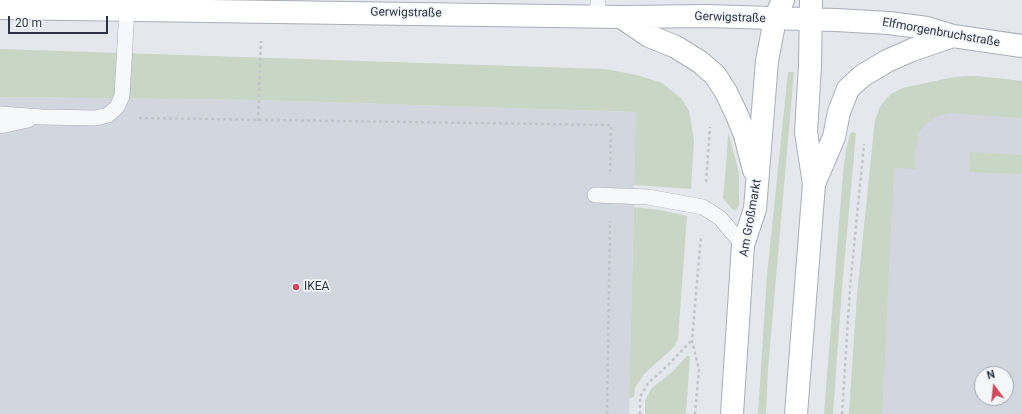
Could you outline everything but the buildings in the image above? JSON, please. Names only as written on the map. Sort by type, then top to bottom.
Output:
[{"type":"main road","name":"Gerwigstraße","points":[[0,8],[262,12],[598,8],[621,17],[707,16],[779,10],[811,10]]},
{"type":"main road","name":"Am Großmarkt","points":[[732,414],[743,245],[755,209],[767,61],[779,10]]},
{"type":"main road","points":[[796,414],[814,184],[806,132],[811,10]]},
{"type":"main road","name":"Elfmorgenbruchstraße","points":[[811,10],[927,28],[952,36],[1022,46]]},
{"type":"main road","points":[[621,17],[649,36],[676,47],[700,62],[716,76],[726,92],[745,135],[758,182]]},
{"type":"main road","points":[[814,184],[834,137],[839,112],[848,89],[862,76],[887,61],[912,50],[952,36]]},
{"type":"lane","points":[[0,114],[42,117],[96,118],[108,115],[117,107],[122,96],[127,9]]},
{"type":"lane","points":[[0,126],[42,117]]},
{"type":"lane","points":[[603,195],[648,197],[703,207],[720,218],[743,245]]},
{"type":"path","points":[[258,120],[262,12]]},
{"type":"path","points":[[113,110],[141,119],[611,125],[603,195],[607,414]]},
{"type":"path","points":[[842,414],[850,288],[864,141]]},
{"type":"path","points":[[640,414],[640,397],[648,383],[692,340],[699,370],[695,414]]},
{"type":"shaded area","points":[[975,76],[1022,81],[1022,414],[849,414],[857,296],[875,120],[881,105],[891,94],[903,88],[955,77]]},
{"type":"shaded area","name":"IKEA","points":[[0,97],[259,100],[636,112],[629,414],[0,414]]},
{"type":"green space","points":[[0,49],[605,69],[637,75],[662,83],[681,98],[689,111],[694,140],[691,189],[634,185],[636,112],[259,100],[0,97]]},
{"type":"green space","points":[[788,72],[794,72],[768,369],[766,414],[758,414],[767,275]]},
{"type":"green space","points":[[975,76],[1022,81],[1022,118],[949,113],[937,116],[926,124],[919,133],[915,151],[916,169],[894,168],[882,414],[849,414],[857,296],[875,120],[881,105],[891,94],[903,88],[955,77]]},
{"type":"green space","points":[[728,132],[739,175],[739,205],[736,210],[732,209],[723,198]]},
{"type":"green space","points":[[852,132],[856,133],[842,288],[833,414],[824,414],[843,173],[846,150],[850,134]]},
{"type":"green space","points":[[970,152],[1022,155],[1022,174],[969,172]]},
{"type":"green space","points":[[634,207],[660,210],[687,216],[678,339],[674,347],[644,374],[635,388],[634,397],[629,398]]},
{"type":"green space","points":[[687,356],[690,356],[686,414],[645,414],[645,401],[651,389],[673,371]]},
{"type":"place","name":"IKEA","points":[[296,287]]}]
